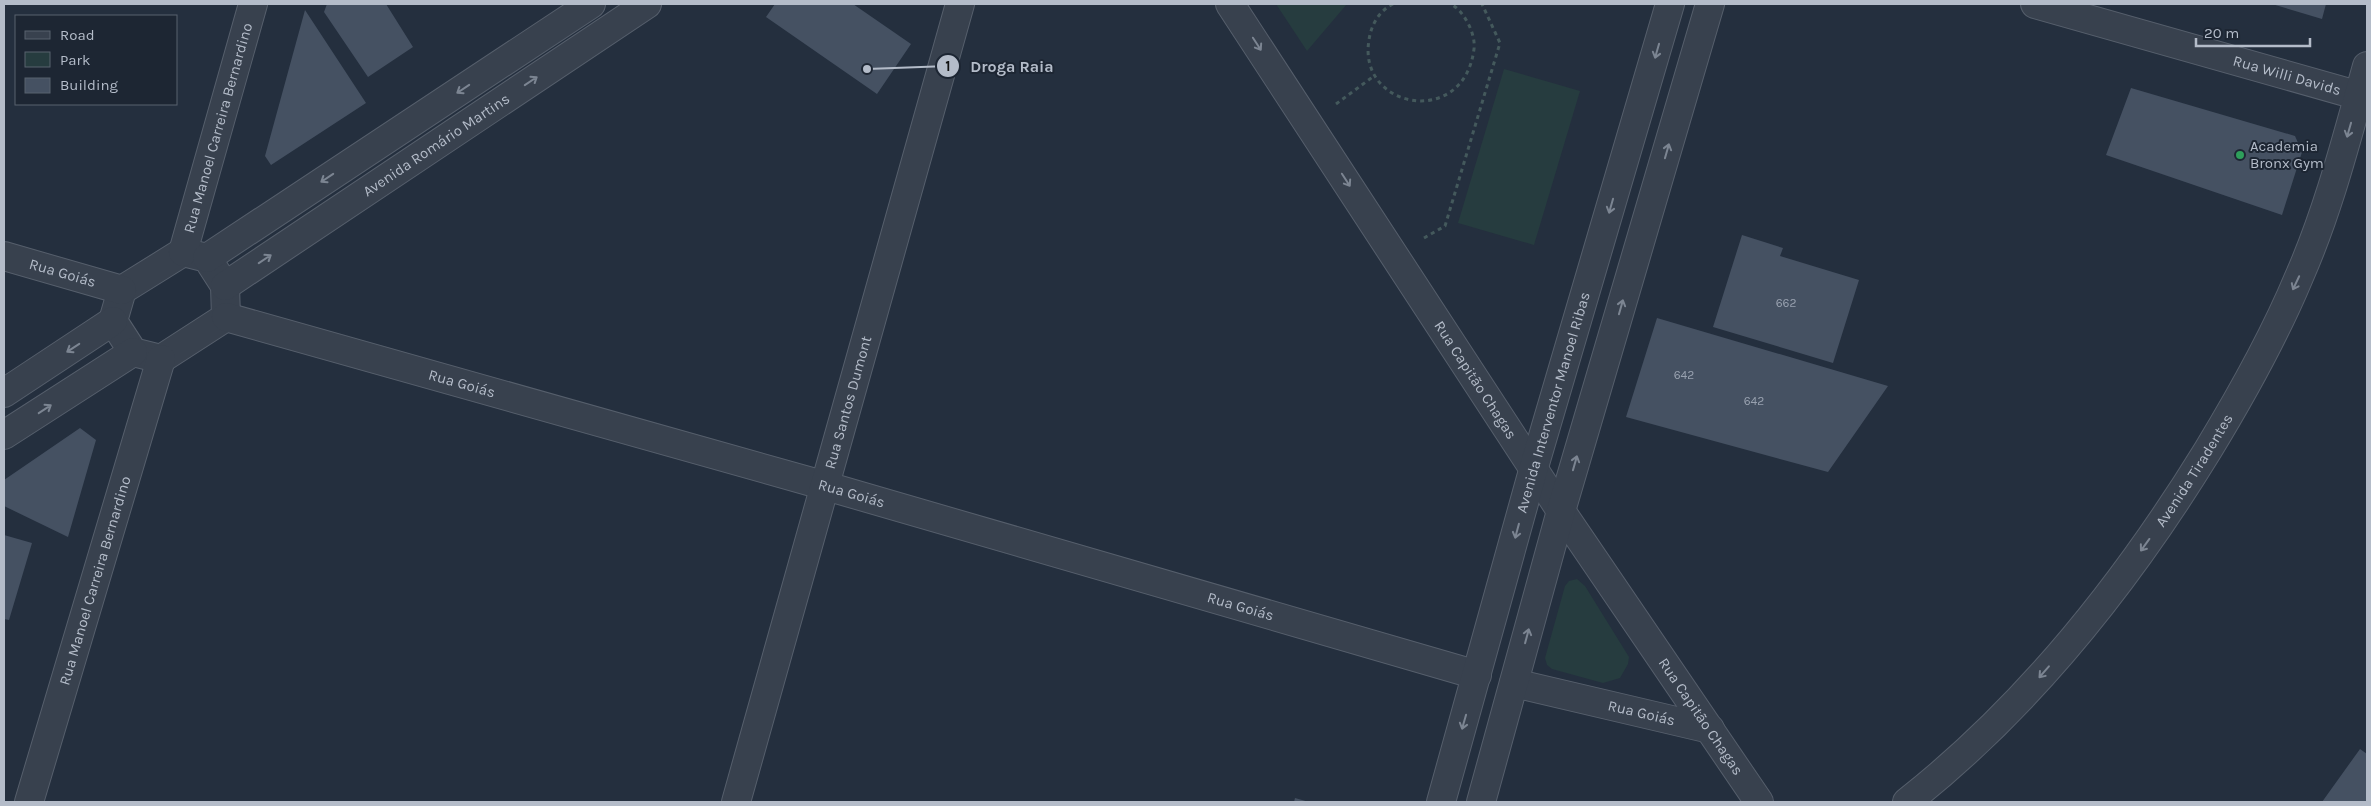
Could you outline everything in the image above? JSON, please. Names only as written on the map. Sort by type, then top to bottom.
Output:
[{"type":"street","name":"Rua Manoel Carreira Bernardino","points":[[195,255],[254,4]]},
{"type":"street","points":[[4,393],[114,321],[122,290],[195,255],[591,4]]},
{"type":"street","name":"Avenida Romário Martins","points":[[225,286],[648,4]]},
{"type":"street","name":"Rua Santos Dumont","points":[[736,802],[960,4]]},
{"type":"street","name":"Rua Capitão Chagas","points":[[1230,4],[1561,510],[1759,802]]},
{"type":"street","name":"Avenida Interventor Manoel Ribas","points":[[1441,802],[1534,467],[1670,4]]},
{"type":"street","points":[[1481,802],[1561,510],[1710,4]]},
{"type":"street","name":"Rua Willi Davids","points":[[2035,4],[2363,97]]},
{"type":"street","name":"Avenida Tiradentes","points":[[1907,802],[1937,778],[2021,698],[2111,591],[2184,488],[2264,352],[2300,277],[2332,192],[2363,97],[2367,66]]},
{"type":"street","points":[[114,321],[133,352],[161,359],[226,317],[225,286],[195,255]]},
{"type":"street","name":"Rua Goiás","points":[[4,256],[122,290]]},
{"type":"street","name":"Rua Goiás","points":[[226,317],[826,486],[1477,675]]},
{"type":"street","points":[[4,436],[133,352]]},
{"type":"street","name":"Rua Manoel Carreira Bernardino","points":[[29,802],[161,359]]},
{"type":"street","name":"Rua Goiás","points":[[1514,683],[1710,729]]},
{"type":"path","points":[[1393,4],[1385,8],[1371,28],[1367,52],[1374,76],[1391,94],[1413,101],[1437,100],[1457,88],[1471,69],[1475,46],[1469,23],[1451,4]]},
{"type":"path","points":[[1423,239],[1445,226],[1500,43],[1482,4]]},
{"type":"path","points":[[1333,106],[1374,76]]},
{"type":"path","points":[[1418,231],[1428,247]]},
{"type":"green space","points":[[1276,4],[1347,4],[1307,51]]},
{"type":"green space","points":[[1504,69],[1580,91],[1534,245],[1458,223]]},
{"type":"green space","points":[[1577,579],[1585,586],[1629,657],[1628,664],[1620,678],[1603,683],[1552,669],[1547,665],[1545,658],[1565,586],[1569,581]]},
{"type":"building","points":[[327,4],[386,4],[413,47],[368,77],[324,12]]},
{"type":"building","points":[[775,4],[853,4],[911,44],[877,94],[766,17]]},
{"type":"building","points":[[2272,4],[2326,4],[2322,19]]},
{"type":"building","points":[[305,10],[366,103],[271,165],[265,156]]},
{"type":"building","points":[[2131,88],[2295,136],[2302,152],[2282,215],[2106,155]]},
{"type":"building","points":[[1742,235],[1783,248],[1780,256],[1859,280],[1833,363],[1713,327]]},
{"type":"building","points":[[1657,318],[1888,386],[1828,472],[1626,417]]},
{"type":"building","points":[[80,428],[96,440],[68,537],[4,506],[4,480]]},
{"type":"building","points":[[4,535],[32,543],[9,620],[4,619]]},
{"type":"building","points":[[2360,749],[2367,754],[2367,802],[2322,802]]},
{"type":"building","points":[[1295,798],[1309,802],[1294,802]]},
{"type":"place","name":"Droga Raia","points":[[867,69]]},
{"type":"place","name":"Academia Bronx Gym","points":[[2240,155]]}]
